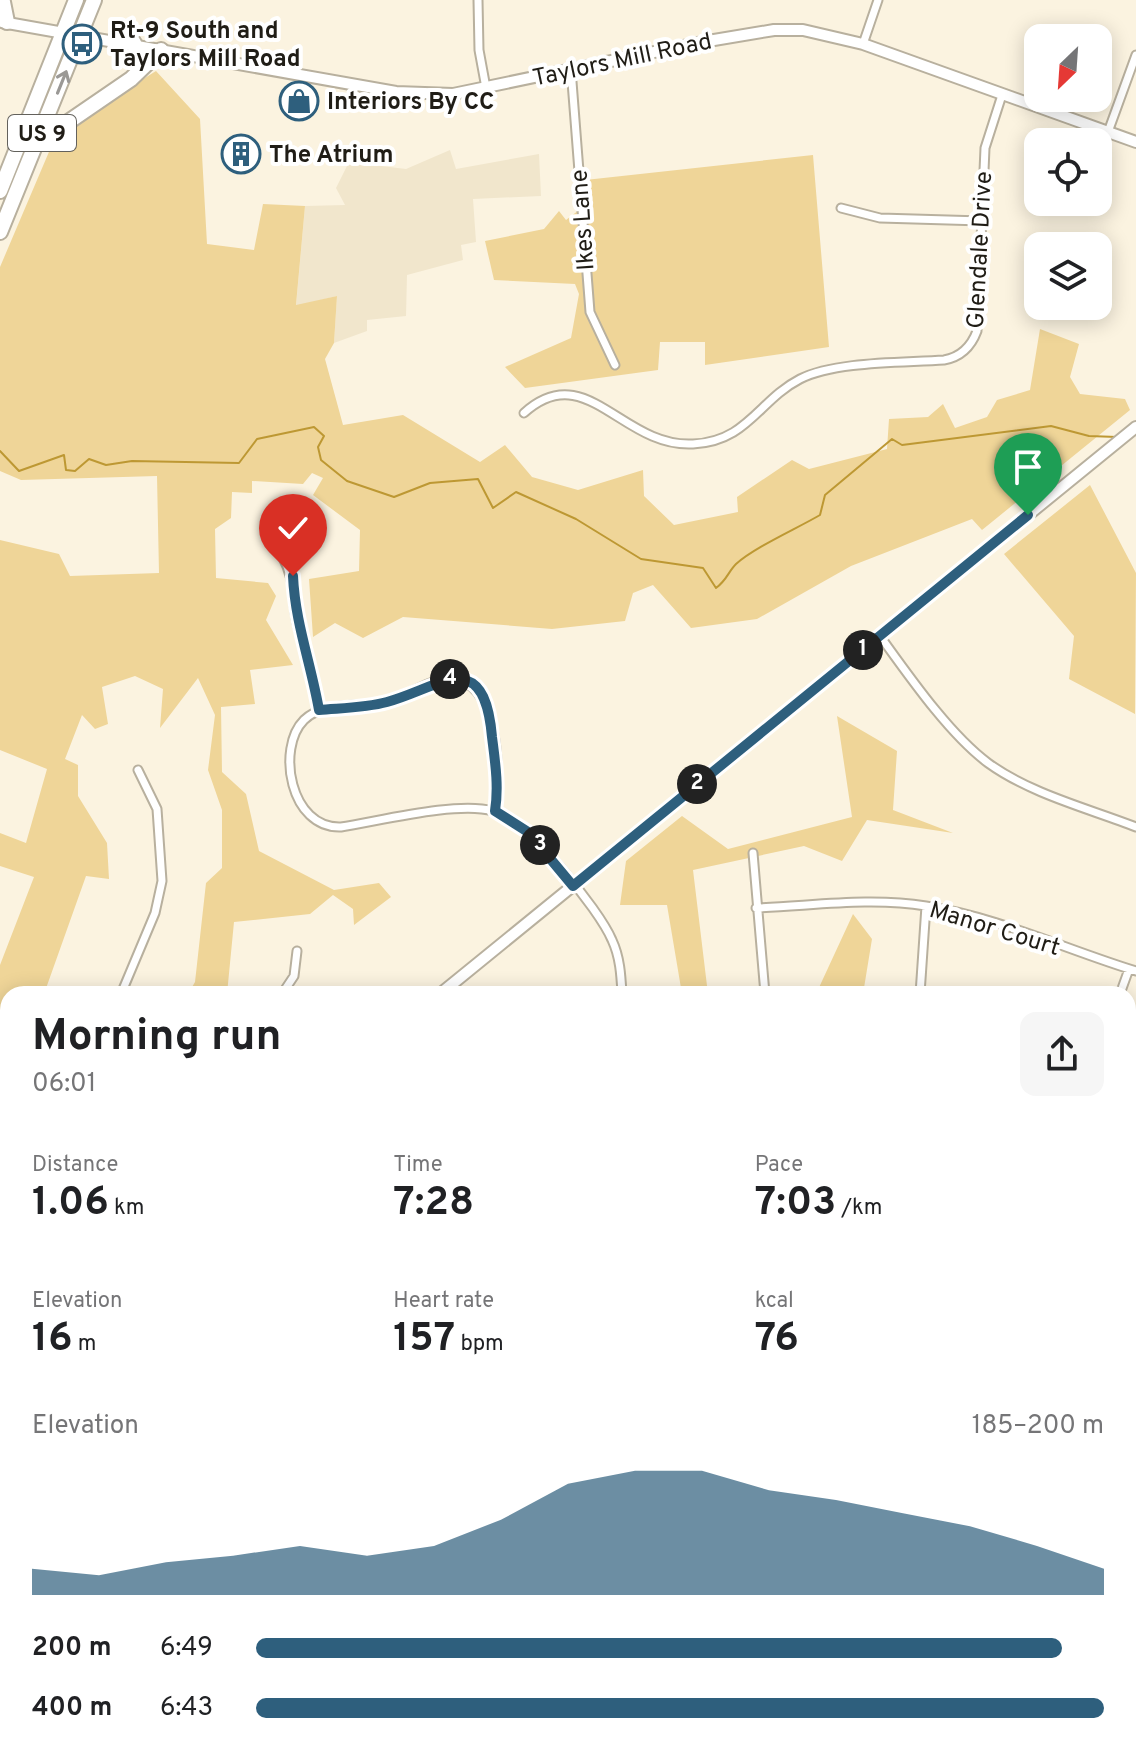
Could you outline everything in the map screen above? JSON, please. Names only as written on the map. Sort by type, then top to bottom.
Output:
[{"type":"highway","name":"US 9","points":[[0,191],[76,0]]},
{"type":"highway","name":"US 9","points":[[0,232],[94,0]]},
{"type":"highway","points":[[2,2],[4,22]]},
{"type":"highway","points":[[134,43],[140,69]]},
{"type":"highway","points":[[38,143],[140,69],[161,50]]},
{"type":"street","points":[[478,0],[479,50],[486,88]]},
{"type":"street","points":[[863,44],[878,0]]},
{"type":"street","name":"Taylors Mill Road","points":[[4,22],[408,93],[453,94],[774,30],[817,31],[863,44],[1097,128]]},
{"type":"street","points":[[1109,128],[1136,55]]},
{"type":"street","name":"Ikes Lane","points":[[571,69],[590,312],[615,365]]},
{"type":"street","name":"Glendale Drive","points":[[524,413],[549,394],[574,394],[647,436],[670,443],[696,444],[740,430],[801,378],[850,367],[952,359],[970,345],[977,331],[985,148],[1002,95]]},
{"type":"street","name":"Taylors Mill Road","points":[[1112,133],[1136,142]]},
{"type":"street","points":[[841,208],[880,218],[982,221]]},
{"type":"street","points":[[450,986],[1135,428]]},
{"type":"street","points":[[282,556],[293,576],[296,620],[312,669],[319,710]]},
{"type":"street","points":[[880,636],[957,733],[987,762],[1027,786],[1136,827]]},
{"type":"street","points":[[495,811],[498,796],[490,714],[484,697],[469,683],[447,679],[386,702],[319,710],[297,729],[292,753],[298,803],[317,823],[341,827],[461,809],[495,811],[528,832],[609,932],[618,956],[621,986]]},
{"type":"street","points":[[124,986],[155,913],[162,881],[157,809],[138,770]]},
{"type":"street","points":[[753,853],[764,986]]},
{"type":"street","name":"Manor Court","points":[[756,908],[884,902],[926,906],[979,918],[1132,970]]},
{"type":"street","points":[[921,986],[926,906]]},
{"type":"street","points":[[287,986],[294,976],[297,951]]},
{"type":"shaded area","points":[[156,71],[200,119],[207,244],[254,250],[263,204],[305,206],[296,305],[337,296],[334,343],[325,359],[343,425],[403,415],[480,462],[505,445],[532,477],[578,490],[643,470],[644,496],[674,525],[738,512],[737,497],[792,460],[809,469],[887,449],[889,419],[928,417],[943,404],[955,428],[987,417],[997,400],[1030,390],[1040,329],[1079,344],[1070,377],[1080,394],[1125,399],[1130,410],[982,530],[972,519],[851,566],[757,619],[691,628],[653,585],[633,593],[625,621],[552,629],[403,617],[363,638],[335,623],[313,637],[309,579],[359,571],[360,530],[313,495],[323,478],[312,473],[303,484],[252,481],[252,493],[232,492],[231,518],[215,529],[216,578],[268,583],[276,596],[266,620],[293,665],[250,670],[255,704],[221,707],[222,772],[246,794],[259,851],[334,890],[379,883],[391,897],[354,925],[353,909],[333,895],[310,914],[234,922],[228,986],[193,986],[206,883],[222,868],[222,810],[208,770],[215,715],[198,678],[160,728],[163,689],[135,676],[102,687],[108,724],[95,729],[82,715],[65,759],[78,765],[78,796],[107,843],[109,879],[86,876],[47,986],[0,986],[0,965],[34,877],[0,866],[0,833],[26,843],[47,769],[0,750],[0,540],[59,554],[70,576],[159,573],[157,476],[21,480],[0,471],[0,267],[57,133]]},
{"type":"shaded area","points":[[450,150],[456,169],[539,154],[541,196],[473,199],[476,242],[461,245],[463,260],[407,275],[406,316],[367,320],[367,331],[334,343],[337,296],[296,306],[305,206],[345,205],[336,188],[349,162],[406,169]]},
{"type":"shaded area","points":[[813,155],[829,347],[705,365],[705,342],[660,342],[658,370],[525,388],[505,367],[571,338],[579,294],[575,284],[494,280],[485,241],[544,229],[559,211],[566,220],[579,210],[576,181]]},
{"type":"shaded area","points":[[1090,485],[1136,573],[1135,714],[1069,679],[1074,636],[1004,554]]},
{"type":"shaded area","points":[[837,716],[897,751],[893,810],[953,833],[867,820],[842,861],[804,846],[693,870],[707,986],[681,986],[667,905],[620,905],[626,861],[682,816],[728,849],[852,817]]},
{"type":"shaded area","points":[[853,914],[872,939],[864,986],[820,986]]},
{"type":"waterway","points":[[0,451],[19,471],[64,455],[66,470],[75,471],[89,459],[106,465],[132,461],[239,463],[257,439],[314,427],[324,436],[318,447],[321,460],[347,481],[394,497],[430,483],[478,479],[493,508],[516,492],[576,519],[641,559],[703,568],[716,588],[744,558],[820,515],[825,495],[892,439],[902,445],[1051,426],[1089,436],[1117,437]]},
{"type":"place","name":"Rt-9 South and Taylors Mill Road","points":[[82,44]]},
{"type":"place","name":"Interiors By CC","points":[[299,101]]},
{"type":"place","name":"The Atrium","points":[[241,154]]},
{"type":"route","points":[[293,576],[296,620],[312,669],[319,710],[386,702],[447,679],[464,681],[475,687],[484,697],[490,714],[498,796],[495,811],[517,822],[528,832],[573,886],[1028,515]]}]
